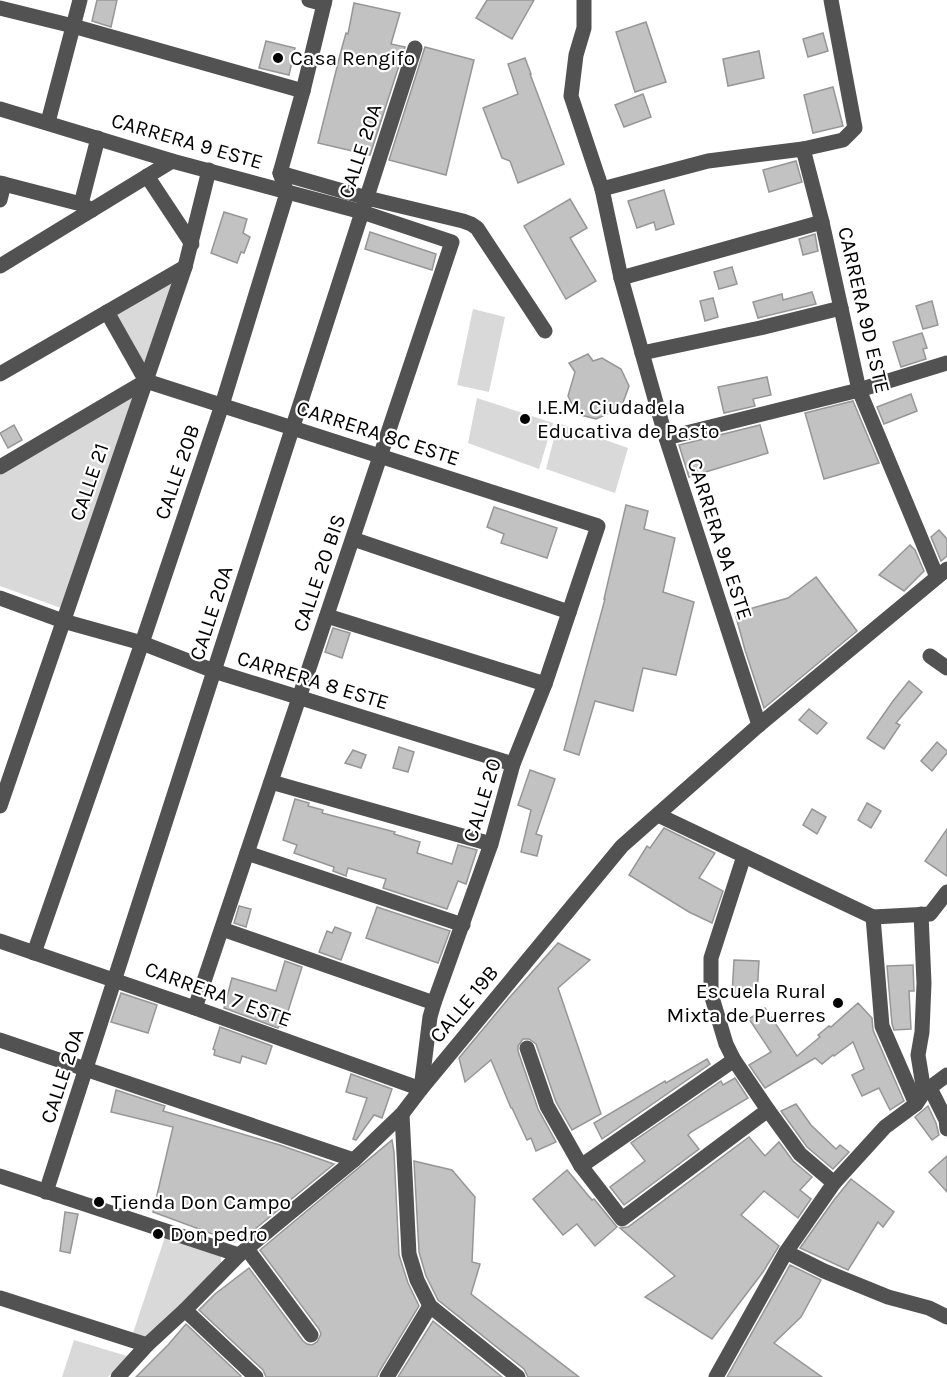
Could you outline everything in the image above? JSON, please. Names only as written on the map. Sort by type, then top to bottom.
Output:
[{"type":"street","points":[[48,122],[80,0]]},
{"type":"street","points":[[287,192],[280,172],[325,2],[309,0]]},
{"type":"street","name":"CARRERA 9A ESTE","points":[[584,0],[584,28],[576,55],[571,96],[602,189],[621,278],[666,438],[759,725]]},
{"type":"street","points":[[602,189],[708,161],[803,149],[843,140],[855,128],[831,0]]},
{"type":"street","points":[[0,8],[303,91]]},
{"type":"street","name":"CALLE 20A","points":[[46,1192],[415,48]]},
{"type":"street","name":"CARRERA 9 ESTE","points":[[0,108],[172,161],[287,192],[364,205]]},
{"type":"street","points":[[86,207],[98,138]]},
{"type":"street","name":"CARRERA 9D ESTE","points":[[803,149],[822,222],[858,390],[942,573]]},
{"type":"street","points":[[0,266],[86,207],[172,161]]},
{"type":"street","name":"CALLE 21","points":[[0,806],[185,267],[209,170]]},
{"type":"street","points":[[280,172],[364,205],[471,224],[477,228],[545,331]]},
{"type":"street","points":[[147,176],[192,244]]},
{"type":"street","points":[[0,200],[2,183],[86,207]]},
{"type":"street","name":"CALLE 20B","points":[[34,953],[142,644],[222,405],[287,192]]},
{"type":"street","name":"CALLE 20 BIS","points":[[195,1008],[452,243],[364,205]]},
{"type":"street","points":[[621,278],[822,222]]},
{"type":"street","points":[[0,374],[185,267]]},
{"type":"street","points":[[642,353],[841,308]]},
{"type":"street","points":[[0,467],[146,381],[107,312]]},
{"type":"street","points":[[666,438],[858,390],[947,363]]},
{"type":"street","name":"CARRERA 8C ESTE","points":[[146,381],[598,526]]},
{"type":"street","name":"CALLE 20","points":[[421,1089],[434,1002],[491,844],[513,764],[545,684],[598,526]]},
{"type":"street","points":[[353,539],[569,612]]},
{"type":"street","name":"CALLE 19B","points":[[402,1114],[622,846],[759,725],[942,573]]},
{"type":"street","name":"CARRERA 8 ESTE","points":[[0,598],[63,621],[142,644],[214,671],[513,764]]},
{"type":"street","points":[[327,616],[545,684]]},
{"type":"street","points":[[930,656],[947,668]]},
{"type":"street","points":[[271,782],[491,844]]},
{"type":"street","points":[[658,815],[873,917],[930,914],[947,892]]},
{"type":"street","points":[[247,853],[462,925]]},
{"type":"street","points":[[744,856],[711,958],[711,994],[726,1044],[734,1060],[800,1154],[834,1184]]},
{"type":"street","points":[[921,914],[924,983],[922,1032],[918,1055],[924,1095]]},
{"type":"street","points":[[873,917],[882,1026],[924,1095],[946,1120],[947,1129]]},
{"type":"street","points":[[222,929],[434,1002]]},
{"type":"street","name":"CARRERA 7 ESTE","points":[[0,941],[421,1089]]},
{"type":"street","points":[[0,1040],[354,1160]]},
{"type":"street","points":[[527,1048],[547,1106],[581,1166],[622,1219],[768,1110]]},
{"type":"street","points":[[581,1166],[734,1060]]},
{"type":"street","points":[[716,1377],[786,1252],[834,1184],[885,1127],[947,1075]]},
{"type":"street","points":[[118,1377],[147,1345],[243,1252],[354,1160],[402,1114]]},
{"type":"street","points":[[402,1114],[409,1254],[417,1280],[430,1306],[518,1377]]},
{"type":"street","points":[[0,1176],[243,1252],[311,1335]]},
{"type":"street","points":[[786,1252],[888,1298],[929,1308],[947,1317]]},
{"type":"street","points":[[0,1298],[147,1345]]},
{"type":"street","points":[[387,1377],[430,1306]]},
{"type":"street","points":[[185,1310],[253,1376]]},
{"type":"shaded area","points":[[181,272],[147,368],[115,314]]},
{"type":"shaded area","points":[[473,309],[505,317],[489,392],[457,385]]},
{"type":"shaded area","points":[[139,389],[61,608],[0,586],[0,475]]},
{"type":"shaded area","points":[[477,398],[553,423],[539,469],[468,443]]},
{"type":"shaded area","points":[[558,423],[628,448],[615,493],[546,469]]},
{"type":"shaded area","points":[[166,1234],[220,1251],[222,1268],[147,1340],[132,1336]]},
{"type":"shaded area","points":[[74,1340],[127,1356],[108,1377],[62,1377]]},
{"type":"building","points":[[97,0],[117,0],[111,27],[92,21]]},
{"type":"building","points":[[487,0],[534,0],[512,39],[476,18]]},
{"type":"building","points":[[354,3],[400,13],[391,44],[405,47],[370,155],[318,143],[341,51],[346,33],[348,34]]},
{"type":"building","points":[[646,22],[666,82],[635,92],[616,32]]},
{"type":"building","points":[[823,33],[828,51],[808,57],[803,39]]},
{"type":"building","name":"Casa Rengifo","points":[[266,41],[295,48],[289,75],[259,68]]},
{"type":"building","points":[[425,47],[474,60],[446,175],[389,160]]},
{"type":"building","points":[[759,51],[764,78],[728,86],[723,59]]},
{"type":"building","points":[[525,58],[564,164],[518,183],[510,161],[502,158],[483,108],[518,94],[508,64]]},
{"type":"building","points":[[833,87],[843,126],[813,133],[804,95]]},
{"type":"building","points":[[643,94],[651,117],[624,127],[615,105]]},
{"type":"building","points":[[796,161],[802,182],[769,192],[763,170]]},
{"type":"building","points":[[664,190],[674,224],[656,230],[654,222],[637,228],[628,201]]},
{"type":"building","points":[[570,199],[587,228],[570,238],[596,281],[566,299],[524,226]]},
{"type":"building","points":[[224,212],[247,219],[243,233],[250,237],[237,263],[211,253]]},
{"type":"building","points":[[370,232],[436,254],[432,270],[365,249]]},
{"type":"building","points":[[815,234],[818,251],[803,255],[799,239]]},
{"type":"building","points":[[732,267],[737,284],[719,289],[714,272]]},
{"type":"building","points":[[812,292],[816,304],[758,318],[753,302],[782,294],[783,300]]},
{"type":"building","points":[[713,298],[718,317],[705,321],[700,301]]},
{"type":"building","points":[[932,301],[938,325],[923,329],[916,306]]},
{"type":"building","points":[[922,333],[927,348],[923,349],[926,359],[901,367],[893,342]]},
{"type":"building","points":[[588,354],[593,361],[602,358],[621,369],[629,386],[621,408],[596,419],[577,414],[568,396],[575,372],[569,363]]},
{"type":"building","points":[[767,377],[771,395],[753,399],[755,406],[724,413],[718,387]]},
{"type":"building","points":[[911,394],[917,411],[884,424],[877,407]]},
{"type":"building","points":[[853,401],[879,463],[824,479],[805,413]]},
{"type":"building","points":[[14,425],[22,440],[8,448],[0,433]]},
{"type":"building","points":[[760,425],[768,453],[689,477],[679,445]]},
{"type":"building","points":[[626,505],[648,511],[644,529],[675,538],[663,592],[694,602],[676,675],[643,668],[633,711],[595,701],[579,755],[564,750],[605,599]]},
{"type":"building","points":[[494,507],[557,528],[547,558],[501,543],[504,534],[487,527]]},
{"type":"building","points":[[939,530],[947,539],[947,556],[941,561],[931,537]]},
{"type":"building","points":[[910,545],[915,550],[924,571],[904,591],[879,575]]},
{"type":"building","points":[[816,577],[857,631],[764,708],[735,613],[788,598]]},
{"type":"building","points":[[333,628],[350,633],[342,658],[325,652]]},
{"type":"building","points":[[909,681],[922,692],[896,723],[900,725],[884,749],[867,738]]},
{"type":"building","points":[[809,709],[827,723],[817,734],[799,720]]},
{"type":"building","points":[[937,742],[947,753],[932,771],[921,761]]},
{"type":"building","points":[[399,747],[414,752],[408,772],[393,768]]},
{"type":"building","points":[[353,750],[366,755],[361,768],[345,763]]},
{"type":"building","points":[[530,770],[555,779],[536,834],[542,836],[537,856],[521,852],[531,810],[518,805]]},
{"type":"building","points":[[295,799],[323,810],[322,813],[395,832],[394,834],[420,842],[417,853],[452,864],[458,845],[477,850],[466,884],[458,881],[447,909],[383,888],[386,879],[348,868],[346,876],[333,871],[334,867],[294,853],[297,845],[283,840]]},
{"type":"building","points":[[867,803],[881,811],[871,828],[858,820]]},
{"type":"building","points":[[812,809],[826,817],[817,834],[803,825]]},
{"type":"building","points":[[664,828],[715,853],[699,878],[723,891],[712,923],[689,912],[629,875],[647,846],[650,848]]},
{"type":"building","points":[[947,829],[947,876],[925,861]]},
{"type":"building","points":[[239,906],[251,909],[246,927],[234,923]]},
{"type":"building","points":[[377,907],[450,931],[438,963],[366,938]]},
{"type":"building","points":[[335,927],[351,933],[341,960],[319,952],[327,931],[332,933]]},
{"type":"building","points":[[558,943],[590,960],[558,988],[601,1114],[572,1130],[556,1102],[536,1044],[529,1039],[523,1039],[518,1046],[518,1051],[538,1109],[556,1142],[536,1151],[531,1138],[527,1140],[511,1108],[491,1060],[465,1082],[459,1058]]},
{"type":"building","points":[[734,960],[759,961],[757,995],[732,995]]},
{"type":"building","points":[[285,961],[302,967],[283,1027],[278,1028],[224,1008],[232,978],[276,991]]},
{"type":"building","points":[[913,965],[914,991],[909,991],[911,1029],[894,1030],[887,966]]},
{"type":"building","points":[[121,993],[157,1005],[148,1033],[111,1022]]},
{"type":"building","points":[[858,1003],[872,1018],[873,1030],[904,1101],[890,1110],[879,1088],[862,1096],[852,1075],[864,1069],[853,1042],[822,1064],[815,1058],[765,1088],[749,1065],[771,1052],[749,1019],[765,1008],[797,1056],[820,1037],[818,1035],[829,1026],[831,1027]]},
{"type":"building","points":[[220,1027],[272,1046],[266,1064],[242,1056],[240,1063],[214,1055],[215,1050],[213,1049]]},
{"type":"building","points":[[707,1059],[710,1064],[602,1139],[594,1123]]},
{"type":"building","points":[[351,1074],[392,1089],[382,1118],[374,1115],[356,1140],[353,1139],[367,1098],[346,1092]]},
{"type":"building","points":[[735,1078],[748,1098],[691,1132],[688,1135],[699,1149],[624,1205],[610,1187],[645,1161],[631,1143],[721,1081],[723,1085]]},
{"type":"building","points":[[116,1090],[165,1106],[163,1111],[280,1145],[334,1164],[249,1234],[234,1242],[153,1212],[173,1127],[111,1112]]},
{"type":"building","points":[[796,1104],[811,1125],[836,1149],[840,1145],[849,1152],[833,1169],[807,1147],[781,1111]]},
{"type":"building","points":[[928,1106],[939,1135],[932,1140],[915,1117]]},
{"type":"building","points":[[749,1137],[765,1156],[779,1142],[793,1161],[812,1177],[800,1190],[811,1199],[798,1218],[764,1191],[741,1215],[779,1246],[763,1272],[712,1339],[645,1297],[675,1276],[620,1228],[628,1227]]},
{"type":"building","points":[[392,1140],[399,1255],[408,1283],[419,1306],[377,1377],[266,1377],[263,1370],[199,1310],[215,1294],[249,1268],[303,1341],[312,1345],[317,1342],[321,1334],[319,1329],[260,1250]]},
{"type":"building","points":[[947,1156],[947,1192],[929,1172]]},
{"type":"building","points":[[414,1161],[452,1170],[475,1197],[472,1262],[480,1264],[471,1294],[579,1377],[528,1377],[524,1369],[438,1300],[426,1276],[419,1252]]},
{"type":"building","points":[[567,1170],[617,1227],[595,1246],[577,1224],[563,1235],[533,1199]]},
{"type":"building","points":[[851,1179],[894,1212],[883,1227],[878,1222],[848,1270],[800,1248]]},
{"type":"building","points":[[65,1212],[78,1214],[70,1253],[60,1251]]},
{"type":"building","points":[[790,1265],[821,1280],[801,1317],[774,1343],[822,1377],[727,1377]]},
{"type":"building","points":[[433,1321],[502,1377],[398,1377]]},
{"type":"building","points":[[186,1324],[241,1376],[136,1377]]},
{"type":"place","name":"Casa Rengifo","points":[[278,58]]},
{"type":"place","name":"I.E.M. Ciudadela Educativa de Pasto","points":[[525,419]]},
{"type":"place","name":"Escuela Rural Mixta de Puerres","points":[[838,1003]]},
{"type":"place","name":"Tienda Don Campo","points":[[99,1202]]},
{"type":"place","name":"Don pedro","points":[[158,1234]]}]
